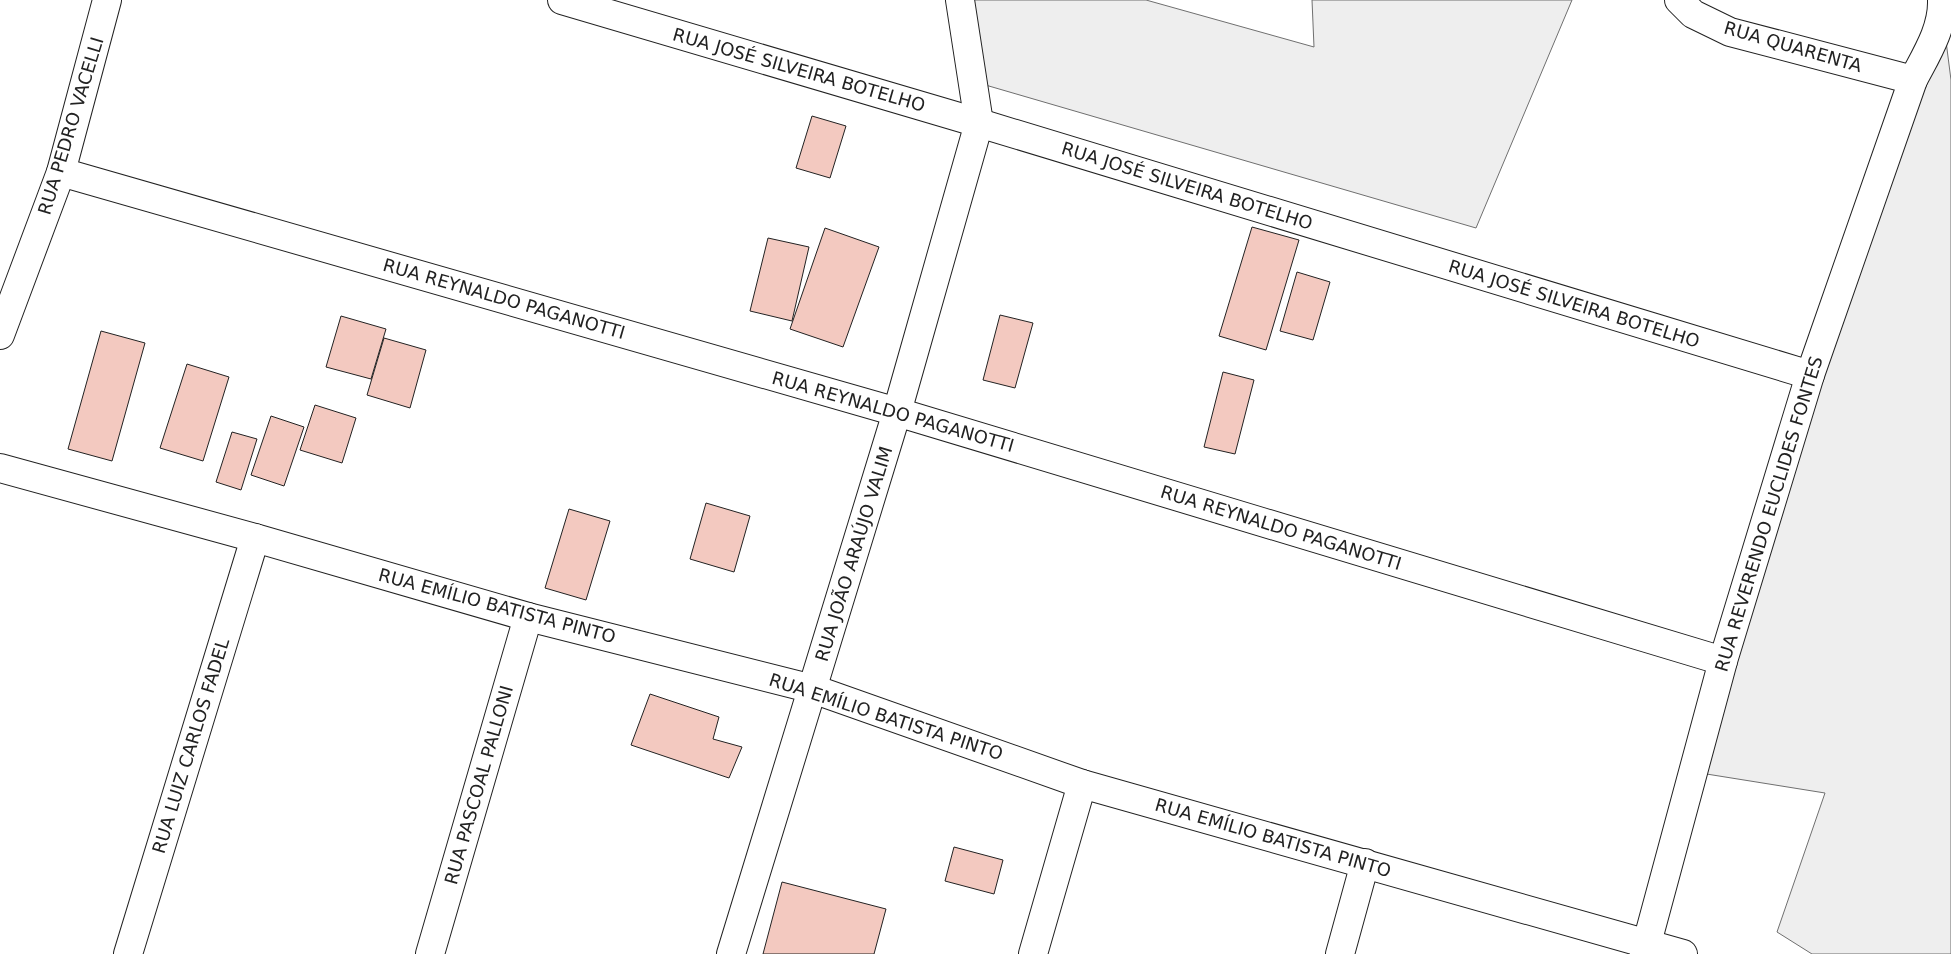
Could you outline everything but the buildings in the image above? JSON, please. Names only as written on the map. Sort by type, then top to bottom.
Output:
[{"type":"street","name":"RUA PEDRO VACELLI","points":[[0,335],[61,172],[108,0]]},
{"type":"street","name":"RUA JOSÉ SILVEIRA BOTELHO","points":[[562,0],[979,123],[1810,375]]},
{"type":"street","points":[[960,0],[979,123]]},
{"type":"street","name":"RUA QUARENTA","points":[[1679,0],[1692,14],[1730,32],[1913,80]]},
{"type":"street","name":"RUA REVERENDO EUCLIDES FONTES","points":[[1645,949],[1723,661],[1810,375],[1913,80],[1934,42],[1942,10],[1942,0]]},
{"type":"street","name":"RUA JOÃO ARAÚJO VALIM","points":[[731,954],[814,689],[897,412],[979,123]]},
{"type":"street","name":"RUA REYNALDO PAGANOTTI","points":[[61,172],[897,412],[1723,661]]},
{"type":"street","name":"RUA EMÍLIO BATISTA PINTO","points":[[0,468],[254,538],[528,617],[814,689],[1082,784],[1365,864],[1645,949],[1683,954]]},
{"type":"street","name":"RUA LUIZ CARLOS FADEL","points":[[128,954],[254,538]]},
{"type":"street","name":"RUA PASCOAL PALLONI","points":[[430,954],[528,617]]},
{"type":"street","points":[[1033,954],[1082,784]]},
{"type":"street","points":[[1340,954],[1365,864]]},
{"type":"shaded area","points":[[972,0],[1146,0],[1314,47],[1312,0],[1572,0],[1476,228],[982,84]]},
{"type":"shaded area","points":[[1942,10],[1951,80],[1951,954],[1812,954],[1777,932],[1825,793],[1694,772]]}]
